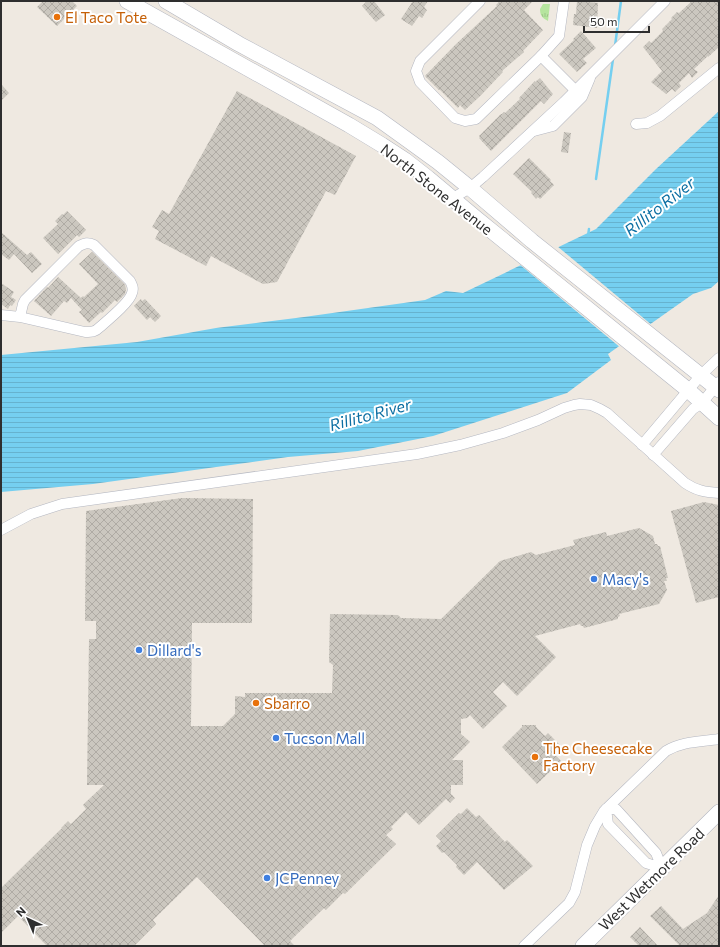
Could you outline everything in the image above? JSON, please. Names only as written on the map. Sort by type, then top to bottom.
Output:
[{"type":"main road","name":"North Stone Avenue","points":[[127,1],[349,125],[405,160],[688,390],[719,418]]},
{"type":"main road","name":"North Stone Avenue","points":[[166,1],[239,44],[377,118],[438,162],[532,242],[658,342],[718,386]]},
{"type":"main road","name":"West Wetmore Road","points":[[583,946],[719,812]]},
{"type":"street","points":[[480,1],[420,60],[416,71],[420,82],[455,118],[465,122],[476,119],[560,36],[564,1]]},
{"type":"street","points":[[453,198],[470,188],[532,132],[553,126],[579,94],[594,72],[665,1]]},
{"type":"street","points":[[541,56],[579,94]]},
{"type":"street","points":[[636,124],[647,124],[660,116],[719,68]]},
{"type":"street","points":[[1,315],[91,332],[100,328],[129,299],[133,293],[133,286],[130,281],[94,245],[91,243],[84,243],[79,246],[25,300],[20,318]]},
{"type":"street","points":[[642,445],[701,375],[719,358]]},
{"type":"street","points":[[653,454],[693,409],[718,386]]},
{"type":"street","points":[[1,530],[31,514],[70,502],[382,460],[446,448],[524,426],[574,404],[591,405],[607,413],[685,483],[705,492],[719,493]]},
{"type":"street","points":[[524,946],[569,903],[575,892],[587,845],[595,826],[606,809],[666,751],[684,743],[719,739]]},
{"type":"street","points":[[606,809],[616,809],[656,852],[662,868]]},
{"type":"street","points":[[606,809],[608,824],[646,863],[662,868]]},
{"type":"green space","points":[[543,4],[550,4],[548,21],[540,13],[540,9]]},
{"type":"water","name":"Rillito River","points":[[719,111],[719,281],[711,288],[693,294],[608,354],[611,360],[567,393],[433,436],[358,451],[288,457],[93,484],[1,492],[1,355],[137,342],[216,328],[425,300],[446,291],[463,293],[596,229],[656,169]]},
{"type":"pier","points":[[557,246],[653,326],[621,348],[519,264]]},
{"type":"building","name":"El Taco Tote","points":[[43,1],[72,1],[77,6],[57,26],[37,7]]},
{"type":"building","points":[[367,1],[374,1],[385,15],[376,22],[362,6]]},
{"type":"building","points":[[413,1],[428,1],[424,7],[427,10],[422,18],[419,16],[412,26],[401,19]]},
{"type":"building","points":[[500,1],[533,1],[524,10],[543,30],[523,51],[524,52],[502,71],[503,72],[465,110],[460,105],[458,108],[425,76],[455,45],[497,6],[496,5]]},
{"type":"building","points":[[577,1],[598,3],[597,28],[573,25]]},
{"type":"building","points":[[692,1],[719,1],[719,47],[694,69],[698,72],[692,78],[689,73],[679,83],[681,86],[675,92],[672,89],[666,94],[651,82],[662,71],[643,47],[649,41],[651,43],[663,31],[662,29],[672,19],[671,18]]},
{"type":"building","points":[[581,31],[596,48],[583,59],[587,63],[577,72],[559,54]]},
{"type":"building","points":[[540,78],[553,94],[544,104],[541,101],[491,151],[479,138],[479,136],[501,114],[504,112],[505,113],[520,99],[519,98],[535,81]]},
{"type":"building","points":[[1,84],[9,93],[1,101]]},
{"type":"building","points":[[237,91],[356,156],[335,195],[326,191],[277,282],[263,284],[211,256],[206,266],[155,239],[159,231],[152,227],[162,210],[169,214]]},
{"type":"building","points":[[564,132],[571,133],[568,153],[561,152]]},
{"type":"building","points":[[529,158],[554,185],[540,199],[538,197],[536,199],[531,193],[532,192],[513,174]]},
{"type":"building","points":[[67,211],[86,230],[79,237],[77,235],[58,254],[43,238],[58,224],[55,221]]},
{"type":"building","points":[[1,232],[27,255],[31,252],[42,264],[32,273],[14,254],[9,260],[1,254]]},
{"type":"building","points":[[92,252],[125,285],[125,294],[117,302],[115,300],[89,323],[79,312],[82,310],[71,298],[67,303],[64,301],[51,316],[34,301],[58,277],[81,298],[83,296],[84,297],[98,284],[79,264]]},
{"type":"building","points":[[1,283],[14,292],[11,297],[16,300],[8,309],[1,304]]},
{"type":"building","points":[[141,299],[142,301],[145,299],[161,316],[155,322],[150,317],[147,320],[134,306]]},
{"type":"building","name":"Tucson Mall","points":[[182,498],[253,499],[252,623],[192,623],[191,726],[223,726],[235,714],[235,696],[245,697],[245,693],[332,693],[333,665],[329,662],[330,614],[398,615],[401,618],[441,619],[500,561],[531,552],[536,555],[575,545],[573,540],[606,532],[607,536],[639,528],[653,536],[655,544],[660,546],[668,578],[666,578],[667,581],[664,581],[667,590],[659,604],[619,614],[620,616],[618,619],[584,628],[580,624],[535,636],[556,657],[517,696],[503,682],[493,692],[507,706],[483,729],[470,715],[467,718],[461,719],[461,734],[470,742],[452,760],[463,760],[463,785],[451,785],[451,794],[455,798],[450,803],[446,799],[419,825],[406,812],[391,827],[393,829],[386,835],[396,844],[345,894],[343,893],[326,910],[324,908],[290,941],[295,946],[265,946],[197,877],[153,920],[156,924],[134,946],[47,946],[18,916],[1,933],[1,888],[68,821],[71,824],[86,809],[83,805],[104,785],[87,785],[89,639],[96,639],[96,621],[85,621],[86,511]]},
{"type":"building","points":[[704,502],[719,505],[719,597],[696,603],[671,511]]},
{"type":"building","name":"The Cheesecake Factory","points":[[522,725],[536,725],[536,727],[545,736],[548,733],[561,746],[554,754],[561,761],[537,784],[502,747],[522,727]]},
{"type":"building","points":[[467,808],[476,817],[479,815],[505,842],[507,840],[533,866],[504,890],[477,862],[464,875],[456,867],[457,865],[436,846],[441,841],[436,836],[459,813],[461,814]]},
{"type":"building","points":[[719,895],[719,946],[680,946],[650,916],[661,906],[683,929],[707,913]]},
{"type":"building","points":[[640,927],[658,946],[639,946],[630,937]]},
{"type":"waterway","points":[[615,46],[621,1]]},
{"type":"waterway","points":[[596,179],[613,59]]},
{"type":"waterway","points":[[588,236],[589,229]]},
{"type":"place","name":"El Taco Tote","points":[[57,17]]},
{"type":"place","name":"Macy's","points":[[594,579]]},
{"type":"place","name":"Dillard's","points":[[139,650]]},
{"type":"place","name":"Sbarro","points":[[256,703]]},
{"type":"place","name":"Tucson Mall","points":[[276,738]]},
{"type":"place","name":"The Cheesecake Factory","points":[[535,757]]},
{"type":"place","name":"JCPenney","points":[[267,878]]}]
